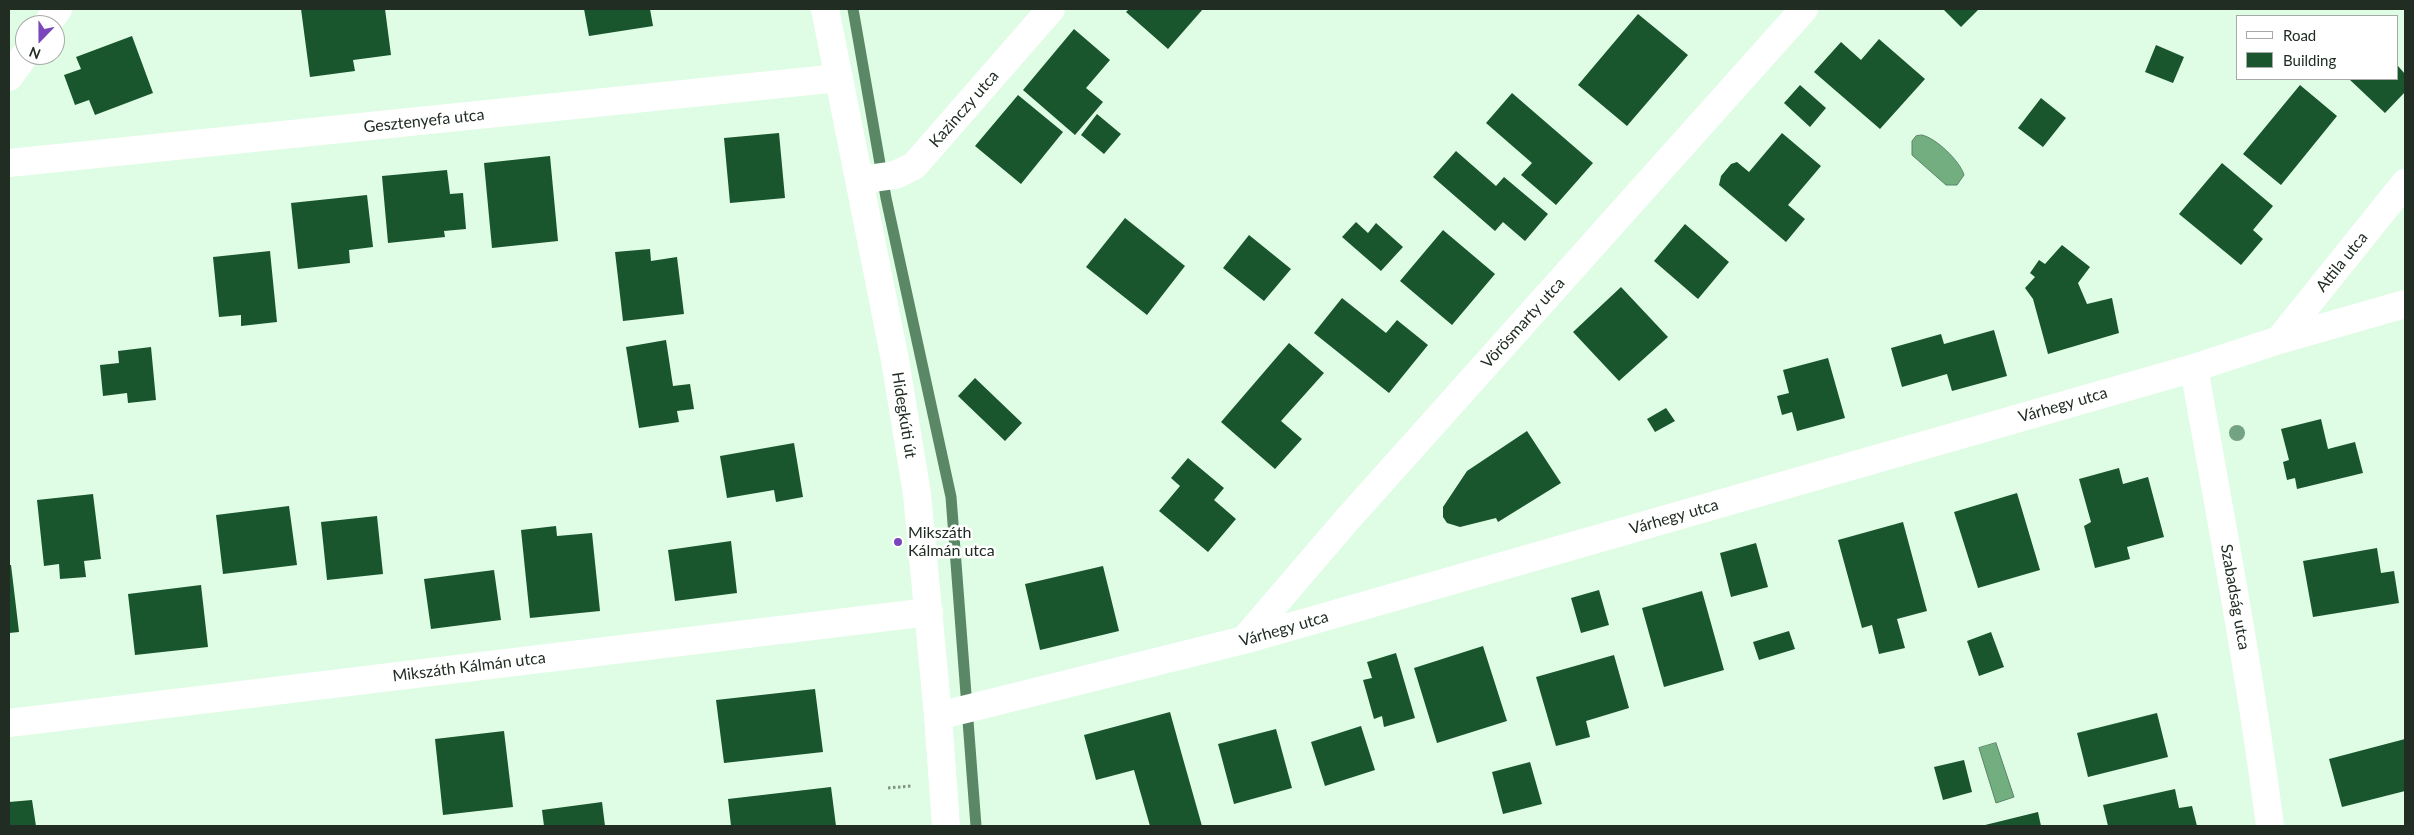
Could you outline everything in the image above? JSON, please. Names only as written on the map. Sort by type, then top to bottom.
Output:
[{"type":"street","name":"Hidegkúti út","points":[[825,9],[839,78],[874,178],[895,360],[916,494],[928,612],[956,712],[946,826]]},
{"type":"street","name":"Kazinczy utca","points":[[874,178],[914,166],[1051,9]]},
{"type":"street","name":"Vörösmarty utca","points":[[1244,640],[1345,522],[1804,9]]},
{"type":"street","points":[[9,77],[18,65]]},
{"type":"street","name":"Gesztenyefa utca","points":[[9,163],[839,78]]},
{"type":"street","name":"Attila utca","points":[[2279,340],[2405,183]]},
{"type":"street","name":"Várhegy utca","points":[[956,712],[1244,640],[2194,368],[2279,340],[2405,304]]},
{"type":"street","name":"Szabadság utca","points":[[2194,368],[2243,642],[2270,826]]},
{"type":"street","name":"Mikszáth Kálmán utca","points":[[9,723],[928,612]]},
{"type":"shaded area","points":[[1922,135],[1940,145],[1958,163],[1964,175],[1957,185],[1946,185],[1912,155],[1912,141],[1916,136]]},
{"type":"shaded area","points":[[1996,743],[2014,797],[1996,803],[1979,748]]},
{"type":"building","points":[[301,9],[385,9],[391,55],[353,60],[355,71],[310,77]]},
{"type":"building","points":[[584,9],[650,9],[653,26],[589,36]]},
{"type":"building","points":[[1129,9],[1203,9],[1168,49],[1126,12]]},
{"type":"building","points":[[1943,9],[1979,9],[1961,27]]},
{"type":"building","points":[[1638,14],[1688,55],[1627,126],[1578,85]]},
{"type":"building","points":[[1074,29],[1110,60],[1086,88],[1103,102],[1075,135],[1023,90]]},
{"type":"building","points":[[132,36],[153,93],[95,115],[89,100],[75,105],[64,75],[81,69],[76,57]]},
{"type":"building","points":[[1879,39],[1925,79],[1880,129],[1814,72],[1841,42],[1861,60]]},
{"type":"building","points":[[2156,45],[2184,57],[2173,83],[2145,72]]},
{"type":"building","points":[[2399,67],[2405,74],[2405,92],[2385,113],[2350,80],[2399,80]]},
{"type":"building","points":[[1800,85],[1826,108],[1810,127],[1784,103]]},
{"type":"building","points":[[2300,85],[2337,116],[2281,185],[2243,154]]},
{"type":"building","points":[[1512,93],[1593,163],[1556,205],[1521,175],[1532,163],[1486,123]]},
{"type":"building","points":[[1018,95],[1063,132],[1021,184],[975,146]]},
{"type":"building","points":[[2041,98],[2066,118],[2043,147],[2018,128]]},
{"type":"building","points":[[1097,114],[1121,134],[1104,154],[1081,135]]},
{"type":"building","points":[[779,133],[785,198],[730,203],[724,138]]},
{"type":"building","points":[[1782,133],[1821,166],[1788,205],[1805,219],[1786,242],[1719,185],[1721,176],[1731,164],[1737,162],[1749,172]]},
{"type":"building","points":[[1456,151],[1496,186],[1504,177],[1548,214],[1525,241],[1503,222],[1495,231],[1433,177]]},
{"type":"building","points":[[550,156],[558,241],[492,248],[484,163]]},
{"type":"building","points":[[2222,163],[2273,206],[2253,230],[2263,239],[2241,265],[2179,214]]},
{"type":"building","points":[[447,170],[450,194],[463,193],[466,229],[444,231],[445,237],[388,243],[382,176]]},
{"type":"building","points":[[367,195],[373,247],[349,250],[350,263],[298,269],[291,203]]},
{"type":"building","points":[[1125,218],[1185,266],[1147,315],[1086,267]]},
{"type":"building","points":[[1356,222],[1368,233],[1376,223],[1403,247],[1381,271],[1342,237]]},
{"type":"building","points":[[1685,224],[1729,262],[1698,299],[1654,261]]},
{"type":"building","points":[[1443,230],[1495,274],[1452,325],[1400,281]]},
{"type":"building","points":[[1249,235],[1291,269],[1264,301],[1223,268]]},
{"type":"building","points":[[2062,245],[2090,267],[2078,283],[2087,304],[2112,298],[2119,333],[2048,354],[2033,299],[2025,288],[2035,277],[2030,273],[2039,260],[2045,264]]},
{"type":"building","points":[[650,249],[651,261],[677,257],[684,314],[623,321],[615,252]]},
{"type":"building","points":[[270,251],[277,322],[241,326],[241,315],[219,317],[213,257]]},
{"type":"building","points":[[1621,287],[1668,337],[1619,381],[1573,332]]},
{"type":"building","points":[[1342,298],[1386,333],[1397,320],[1428,345],[1389,393],[1314,333]]},
{"type":"building","points":[[1994,330],[2007,376],[1952,391],[1947,374],[1902,387],[1891,348],[1941,334],[1944,344]]},
{"type":"building","points":[[666,340],[673,386],[690,384],[694,409],[677,411],[679,422],[639,428],[626,347]]},
{"type":"building","points":[[1289,343],[1324,373],[1281,421],[1302,439],[1275,469],[1221,422]]},
{"type":"building","points":[[151,347],[156,400],[128,403],[127,393],[103,396],[100,365],[119,363],[118,351]]},
{"type":"building","points":[[1828,358],[1845,418],[1797,431],[1792,412],[1782,415],[1777,396],[1789,393],[1783,370]]},
{"type":"building","points":[[975,378],[1022,423],[1005,441],[958,396]]},
{"type":"building","points":[[1666,408],[1675,421],[1655,432],[1647,419]]},
{"type":"building","points":[[2321,419],[2328,449],[2355,442],[2363,473],[2297,489],[2295,478],[2287,480],[2283,462],[2289,460],[2281,429]]},
{"type":"building","points":[[1527,431],[1561,483],[1498,522],[1496,518],[1460,527],[1447,523],[1443,517],[1443,507],[1467,471]]},
{"type":"building","points":[[794,443],[803,497],[776,502],[774,490],[727,498],[720,456]]},
{"type":"building","points":[[1188,458],[1224,488],[1214,500],[1236,519],[1208,552],[1159,511],[1180,486],[1171,478]]},
{"type":"building","points":[[2119,468],[2123,484],[2148,477],[2164,537],[2127,547],[2130,559],[2095,568],[2084,526],[2091,522],[2079,479]]},
{"type":"building","points":[[2017,493],[2040,570],[1978,588],[1954,512]]},
{"type":"building","points":[[93,494],[101,559],[84,561],[86,577],[60,579],[59,564],[44,566],[37,500]]},
{"type":"building","points":[[289,506],[297,565],[223,574],[216,515]]},
{"type":"building","points":[[377,516],[383,574],[327,580],[321,522]]},
{"type":"building","points":[[1903,522],[1927,611],[1897,619],[1905,648],[1879,654],[1872,625],[1862,628],[1838,540]]},
{"type":"building","points":[[556,526],[557,536],[592,533],[600,611],[530,618],[521,530]]},
{"type":"building","points":[[731,541],[737,593],[675,601],[668,550]]},
{"type":"building","points":[[1756,543],[1768,587],[1731,597],[1720,553]]},
{"type":"building","points":[[2377,548],[2381,573],[2394,571],[2399,603],[2313,617],[2303,561]]},
{"type":"building","points":[[9,565],[11,565],[19,632],[9,633]]},
{"type":"building","points":[[1103,566],[1119,631],[1040,650],[1025,584]]},
{"type":"building","points":[[494,570],[501,620],[431,629],[424,579]]},
{"type":"building","points":[[201,585],[208,647],[135,655],[128,594]]},
{"type":"building","points":[[1599,590],[1609,625],[1581,633],[1571,598]]},
{"type":"building","points":[[1702,591],[1724,670],[1664,687],[1642,608]]},
{"type":"building","points":[[1789,631],[1795,649],[1759,660],[1753,642]]},
{"type":"building","points":[[1991,632],[2004,667],[1979,676],[1967,641]]},
{"type":"building","points":[[1483,646],[1507,721],[1437,743],[1414,668]]},
{"type":"building","points":[[1396,653],[1415,718],[1384,727],[1382,716],[1374,719],[1363,680],[1372,678],[1367,662]]},
{"type":"building","points":[[1614,655],[1629,708],[1586,721],[1590,737],[1556,746],[1536,677]]},
{"type":"building","points":[[815,689],[823,752],[724,763],[716,700]]},
{"type":"building","points":[[1170,712],[1202,826],[1150,826],[1134,770],[1096,780],[1084,735]]},
{"type":"building","points":[[2157,713],[2168,757],[2088,777],[2077,733]]},
{"type":"building","points":[[1361,726],[1375,770],[1325,786],[1311,742]]},
{"type":"building","points":[[1276,729],[1292,788],[1234,804],[1218,744]]},
{"type":"building","points":[[504,731],[513,807],[443,815],[435,739]]},
{"type":"building","points":[[2405,739],[2405,791],[2342,807],[2329,759]]},
{"type":"building","points":[[1964,760],[1972,792],[1943,800],[1934,767]]},
{"type":"building","points":[[1530,762],[1542,804],[1503,814],[1492,772]]},
{"type":"building","points":[[831,787],[836,826],[731,826],[728,799]]},
{"type":"building","points":[[2175,789],[2179,808],[2192,806],[2197,826],[2108,826],[2103,805]]},
{"type":"building","points":[[32,800],[36,826],[9,826],[9,802]]},
{"type":"building","points":[[602,802],[605,826],[544,826],[542,810]]},
{"type":"building","points":[[2038,812],[2041,826],[1981,826]]},
{"type":"waterway","points":[[853,9],[886,198],[951,497],[976,826]]},
{"type":"place","name":"Mikszáth Kálmán utca","points":[[898,542]]}]
